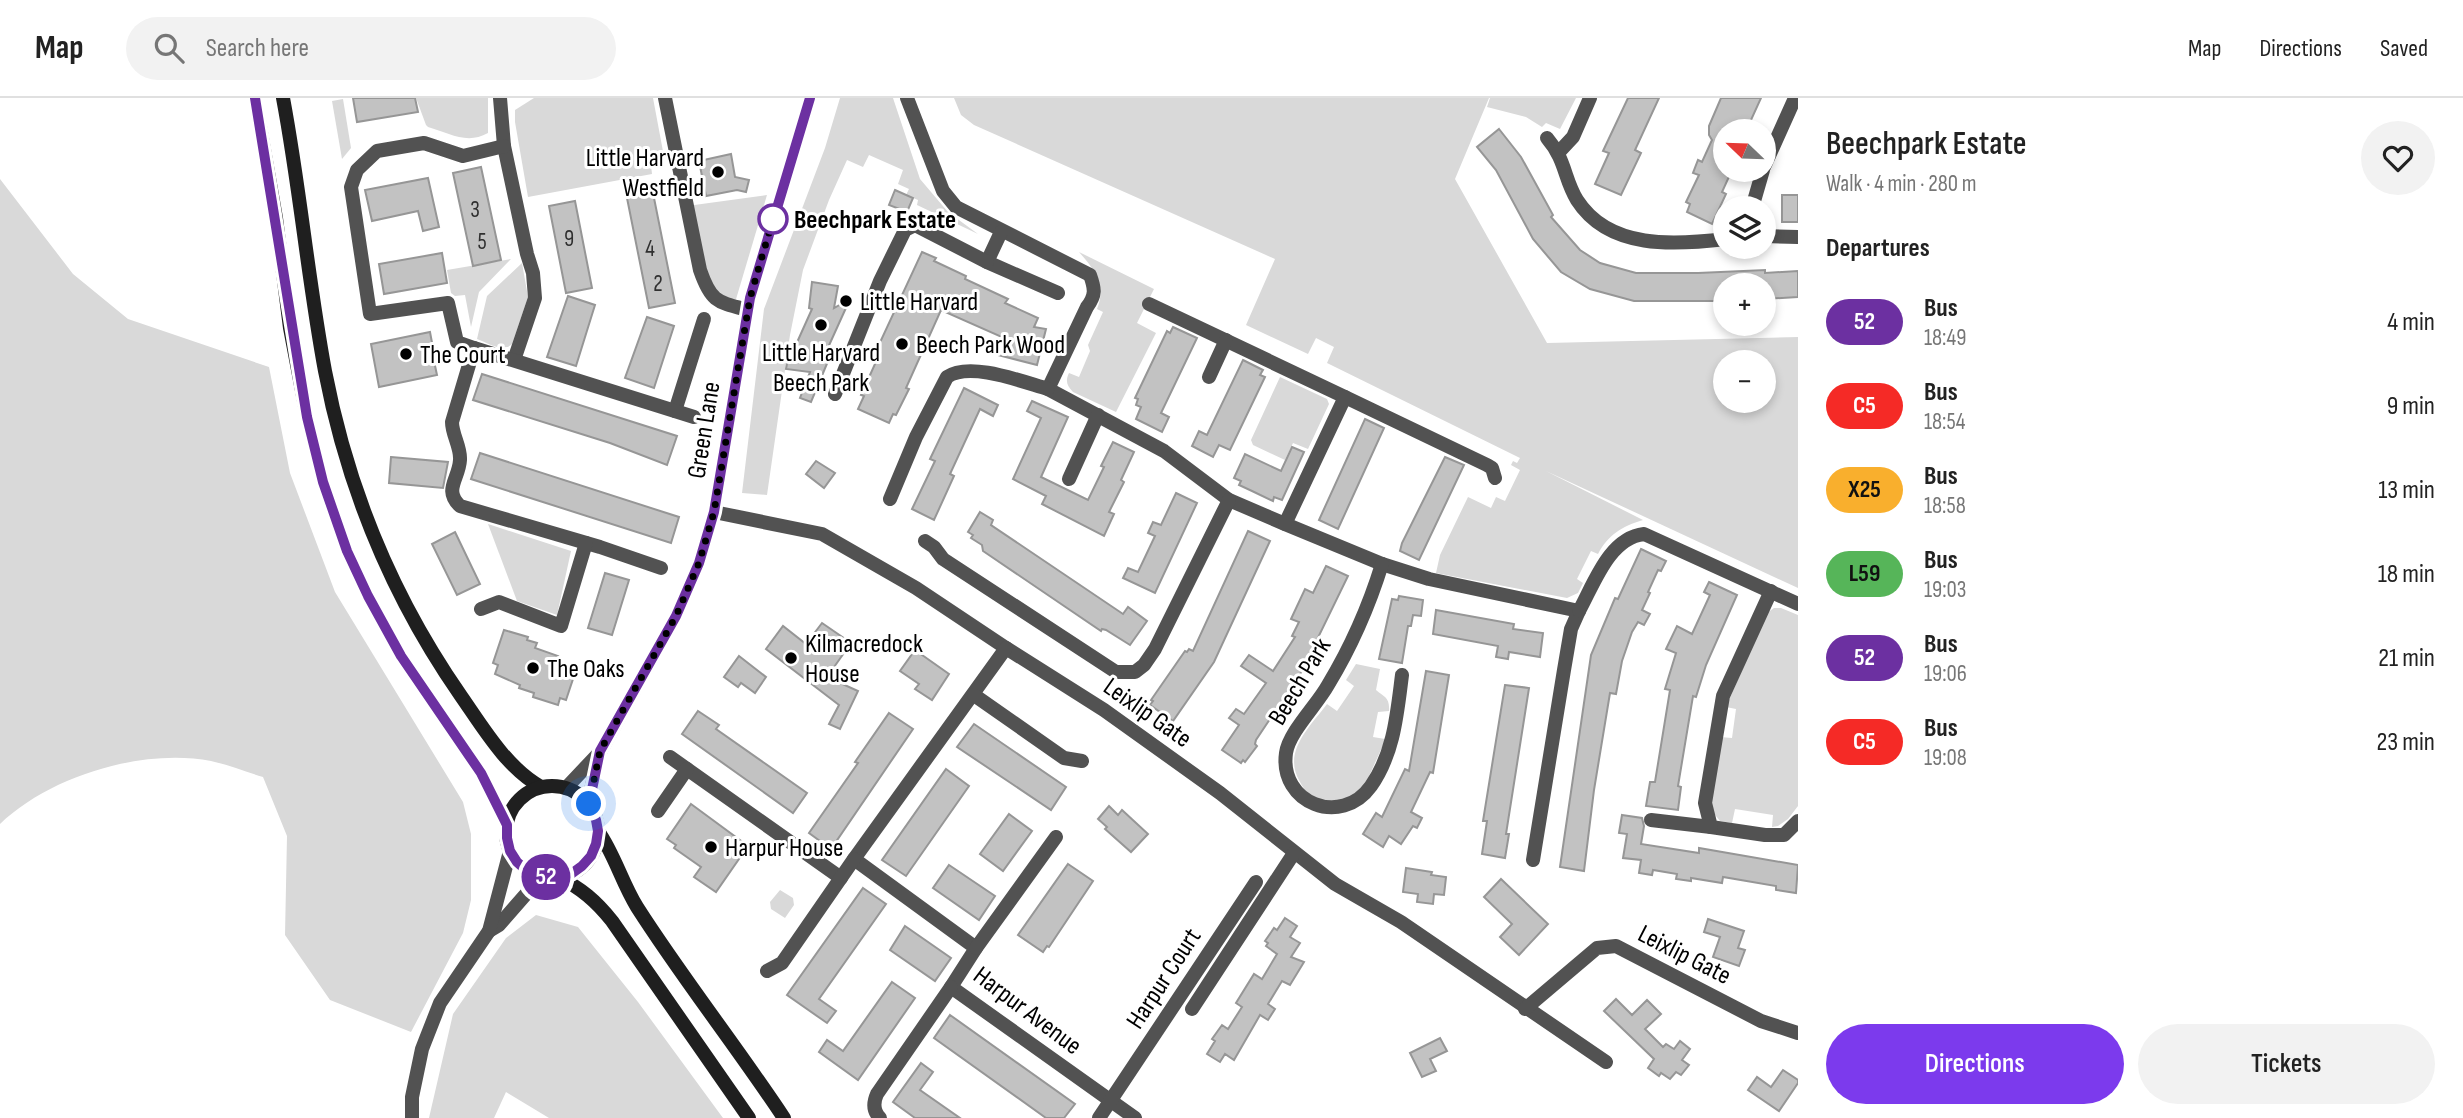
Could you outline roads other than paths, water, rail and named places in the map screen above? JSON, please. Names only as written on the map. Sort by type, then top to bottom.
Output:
[{"type":"main road","points":[[255,98],[276,218],[290,328],[323,482],[347,551],[368,596],[401,656],[481,773],[507,825]]},
{"type":"main road","points":[[282,98],[295,160],[325,371],[362,512],[383,562],[434,657],[480,723],[519,772],[541,787]]},
{"type":"main road","points":[[541,787],[566,788],[589,804],[598,831],[591,856],[582,866],[571,874],[541,877],[517,862],[510,851],[507,825],[510,812],[528,793],[541,787]]},
{"type":"main road","points":[[598,831],[636,905],[784,1118]]},
{"type":"main road","points":[[558,877],[579,887],[612,921],[749,1118]]},
{"type":"street","points":[[500,98],[504,146],[533,273],[535,298],[514,360]]},
{"type":"street","points":[[665,98],[700,270],[706,287],[712,298],[719,303],[748,310]]},
{"type":"street","name":"Green Lane","points":[[566,788],[600,751],[676,616],[699,563],[714,512],[748,310],[810,98]]},
{"type":"street","points":[[907,98],[943,191],[962,212],[1087,272],[1094,285],[1094,297],[1048,389]]},
{"type":"street","points":[[1559,152],[1573,136],[1590,98]]},
{"type":"street","points":[[1776,141],[1795,98]]},
{"type":"street","points":[[1546,138],[1559,152],[1577,200],[1609,230],[1636,240],[1713,240]]},
{"type":"street","points":[[504,146],[463,156],[424,143],[377,152],[357,170],[351,187],[370,314],[448,303],[457,342],[694,417]]},
{"type":"street","points":[[835,394],[880,281],[905,230],[913,226],[1058,293]]},
{"type":"street","points":[[987,262],[1001,232]]},
{"type":"street","points":[[1776,236],[1798,237]]},
{"type":"street","points":[[1149,304],[1487,465],[1492,468],[1495,478]]},
{"type":"street","points":[[675,411],[704,319]]},
{"type":"street","points":[[1209,377],[1226,340]]},
{"type":"street","points":[[474,348],[452,422],[452,433],[460,460],[452,492],[453,499],[460,506],[661,568]]},
{"type":"street","points":[[890,499],[916,437],[947,377],[955,371],[999,374],[1048,389],[1098,415],[1168,453],[1229,500],[1284,524],[1382,564],[1429,579],[1579,611]]},
{"type":"street","points":[[1284,524],[1345,397]]},
{"type":"street","points":[[1069,479],[1098,415]]},
{"type":"street","points":[[925,541],[934,547],[943,559],[1116,672],[1124,673],[1135,671],[1143,665],[1160,641],[1229,500]]},
{"type":"street","name":"Leixlip Gate","points":[[714,512],[822,534],[916,588],[1006,649],[1104,710],[1220,793],[1335,884],[1401,922],[1606,1062]]},
{"type":"street","points":[[1533,860],[1571,629],[1616,548],[1637,535],[1650,536],[1798,604]]},
{"type":"street","points":[[481,609],[499,602],[561,626],[586,543]]},
{"type":"street","name":"Beech Park","points":[[1382,564],[1370,602],[1342,662],[1293,736],[1287,750],[1286,766],[1293,785],[1311,803],[1329,808],[1351,804],[1361,798],[1370,787],[1392,746],[1402,675]]},
{"type":"street","points":[[1711,827],[1705,803],[1723,696],[1771,591]]},
{"type":"street","points":[[767,971],[782,963],[1006,649]]},
{"type":"street","points":[[974,695],[1064,758],[1082,761]]},
{"type":"street","name":"Green Lane","points":[[589,804],[600,751]]},
{"type":"street","points":[[670,757],[841,878]]},
{"type":"street","points":[[658,811],[687,769]]},
{"type":"street","points":[[1651,820],[1777,836],[1792,830],[1798,821]]},
{"type":"street","points":[[976,948],[1056,836]]},
{"type":"street","points":[[412,1118],[412,1097],[422,1049],[440,1003],[489,931],[510,851]]},
{"type":"street","points":[[1192,1009],[1294,853]]},
{"type":"street","name":"Harpur Avenue","points":[[854,859],[976,948],[951,987],[1135,1118]]},
{"type":"street","points":[[489,931],[499,925],[541,877]]},
{"type":"street","name":"Harpur Court","points":[[1099,1118],[1256,882]]},
{"type":"street","name":"Leixlip Gate","points":[[1525,1009],[1597,948],[1616,946],[1761,1021],[1798,1033]]},
{"type":"street","points":[[880,1118],[875,1107],[877,1094],[951,987]]},
{"type":"place","name":"Little Harvard Westfield","points":[[718,172]]},
{"type":"place","name":"Beechpark Estate","points":[[773,219]]},
{"type":"place","name":"Little Harvard","points":[[846,301]]},
{"type":"place","name":"Little Harvard Beech Park","points":[[821,325]]},
{"type":"place","name":"Beech Park Wood","points":[[902,344]]},
{"type":"place","name":"The Court","points":[[406,354]]},
{"type":"place","name":"Kilmacredock House","points":[[791,658]]},
{"type":"place","name":"The Oaks","points":[[533,668]]},
{"type":"place","name":"Harpur House","points":[[711,847]]}]
